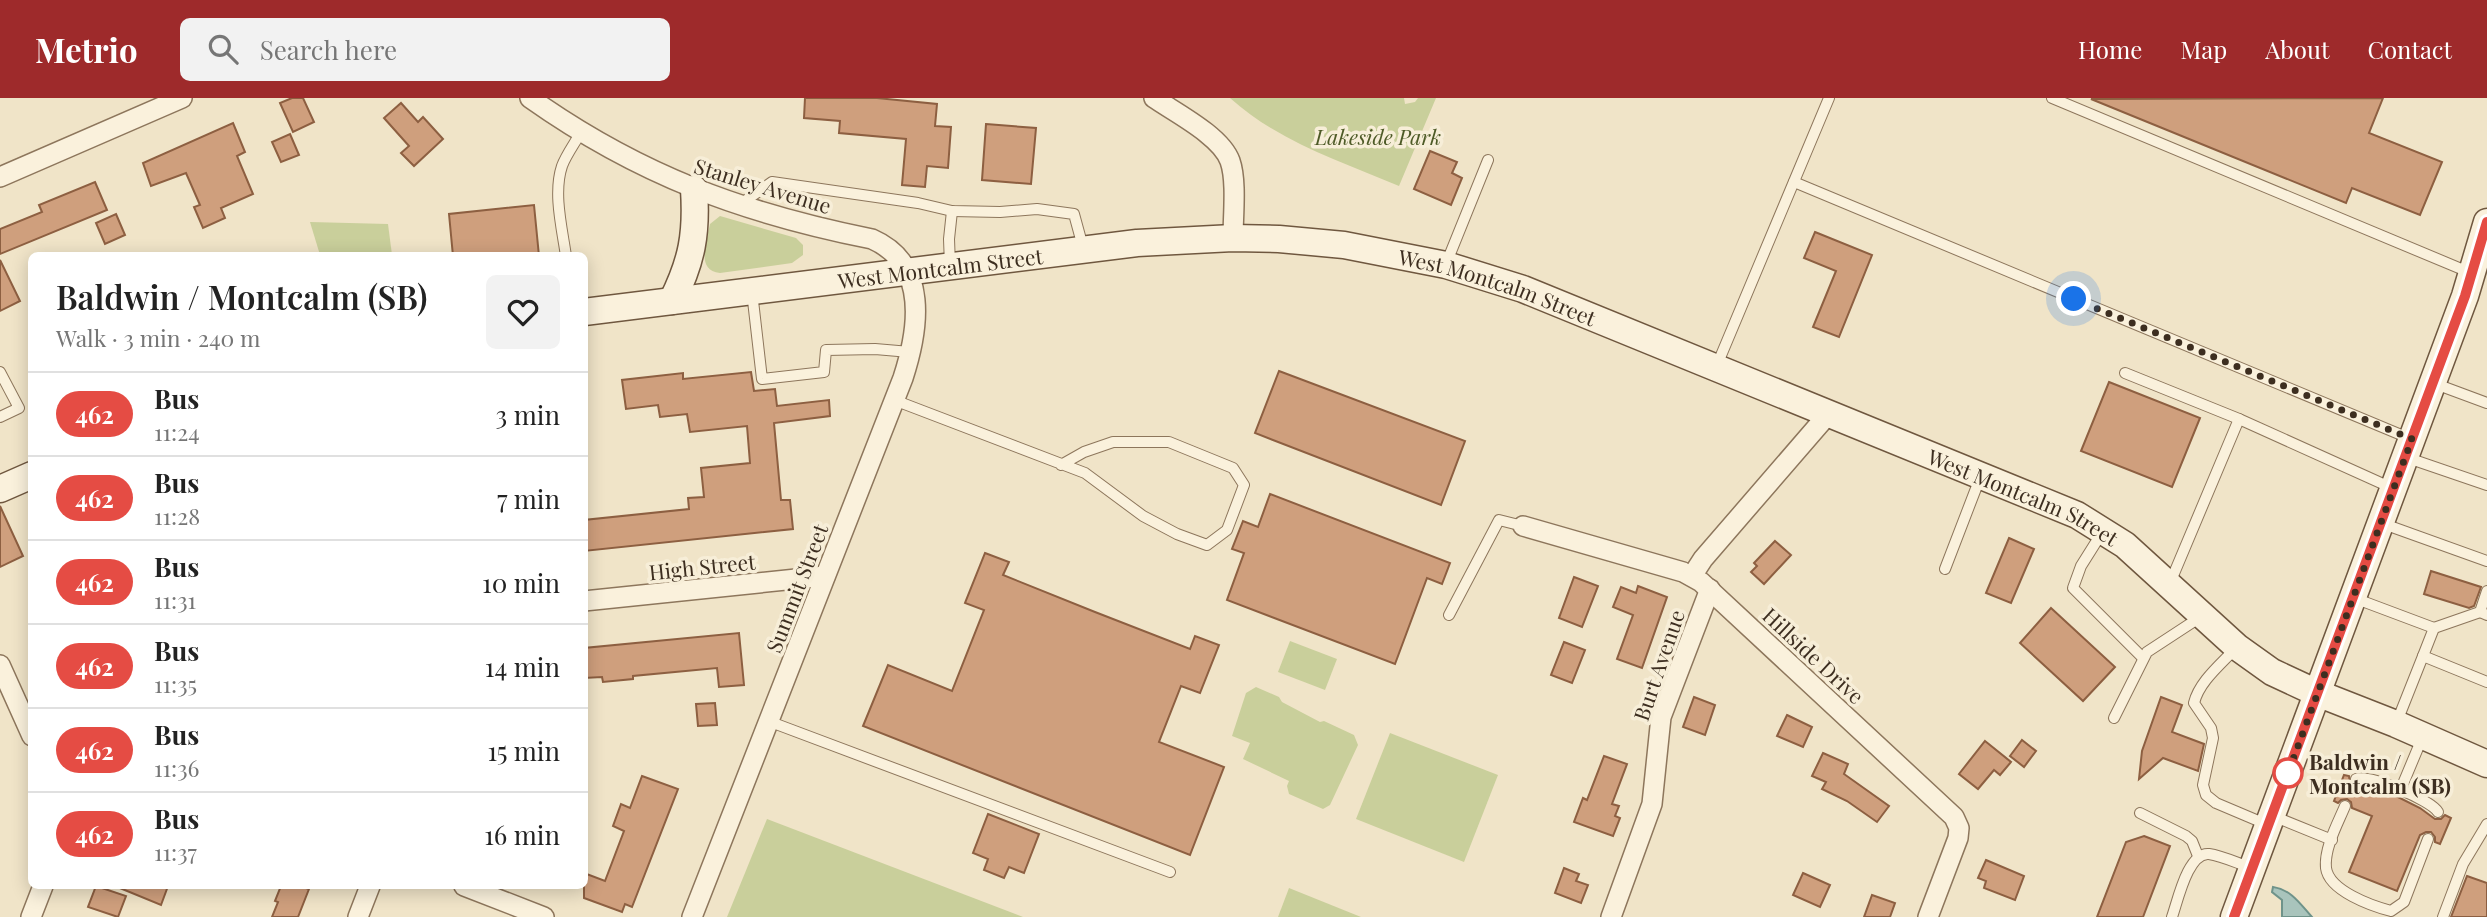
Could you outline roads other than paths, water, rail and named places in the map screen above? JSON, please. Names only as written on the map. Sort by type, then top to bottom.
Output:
[{"type":"main road","points":[[672,301],[684,277],[694,244],[694,189]]},
{"type":"main road","points":[[2234,917],[2409,448],[2472,274],[2487,222]]},
{"type":"main road","name":"West Montcalm Street","points":[[588,312],[1084,248],[1164,241],[1233,238],[1334,244],[1446,265],[1534,292],[2077,515],[2125,545],[2237,647],[2272,672],[2487,764]]},
{"type":"main road","points":[[0,489],[28,477]]},
{"type":"street","points":[[0,177],[182,98]]},
{"type":"street","name":"Stanley Avenue","points":[[530,98],[580,132],[639,164],[738,206],[872,239],[894,251],[908,271]]},
{"type":"street","points":[[1154,98],[1215,140],[1226,152],[1232,169],[1233,238]]},
{"type":"street","name":"Summit Street","points":[[692,917],[894,400],[910,352],[915,312],[908,271]]},
{"type":"street","points":[[1692,576],[1703,559],[1830,412]]},
{"type":"street","name":"Hillside Drive","points":[[1523,527],[1692,576],[1710,589],[1954,817],[1959,828],[1958,838],[1928,917]]},
{"type":"street","name":"High Street","points":[[588,601],[825,576]]},
{"type":"street","name":"Burt Avenue","points":[[1611,917],[1652,803],[1661,717],[1710,589]]},
{"type":"street","points":[[0,665],[28,727]]},
{"type":"street","points":[[31,917],[42,889]]},
{"type":"street","points":[[358,917],[369,889]]},
{"type":"street","points":[[472,889],[544,917]]},
{"type":"lane","points":[[1717,366],[1829,98]]},
{"type":"lane","points":[[2052,98],[2472,274]]},
{"type":"lane","points":[[565,252],[560,216],[559,181],[562,166],[580,132]]},
{"type":"lane","points":[[1446,265],[1488,160]]},
{"type":"lane","points":[[738,206],[772,182],[918,203],[952,211],[1000,212],[1037,209],[1074,214],[1084,248]]},
{"type":"lane","points":[[1794,182],[2409,448],[2487,485]]},
{"type":"lane","points":[[950,265],[952,211]]},
{"type":"lane","points":[[751,291],[762,379],[824,372],[827,350],[875,349],[910,352]]},
{"type":"lane","points":[[0,372],[19,408],[0,417]]},
{"type":"lane","points":[[2125,373],[2239,419],[2393,489]]},
{"type":"lane","points":[[2432,383],[2487,403]]},
{"type":"lane","points":[[894,400],[1061,465],[1085,473],[1143,516],[1177,534],[1207,545],[1227,530],[1244,485],[1233,468],[1169,442],[1113,442],[1084,452],[1061,465]]},
{"type":"lane","points":[[2169,584],[2239,419]]},
{"type":"lane","points":[[1945,569],[1982,474]]},
{"type":"lane","points":[[1449,615],[1499,520],[1523,527]]},
{"type":"lane","points":[[2381,523],[2487,561]]},
{"type":"lane","points":[[2103,530],[2078,573],[2073,588],[2143,658]]},
{"type":"lane","points":[[2353,598],[2434,628],[2483,613],[2487,591]]},
{"type":"lane","points":[[2114,718],[2143,658],[2153,646],[2202,616]]},
{"type":"lane","points":[[2396,724],[2434,628]]},
{"type":"lane","points":[[2237,647],[2205,682],[2194,703],[2211,728],[2213,738],[2203,785],[2206,795],[2216,803],[2332,840]]},
{"type":"lane","points":[[2423,656],[2487,682]]},
{"type":"lane","points":[[768,721],[1171,872]]},
{"type":"lane","points":[[2400,791],[2424,736]]},
{"type":"lane","points":[[2356,779],[2369,779],[2430,803],[2438,812]]},
{"type":"lane","points":[[2345,806],[2326,859],[2329,877],[2351,895],[2391,911],[2404,902],[2428,839]]},
{"type":"lane","points":[[2140,813],[2186,836],[2192,841],[2198,856]]},
{"type":"lane","points":[[2443,917],[2463,864],[2487,824]]},
{"type":"lane","points":[[2172,917],[2191,864],[2198,856],[2208,854],[2252,868]]},
{"type":"water","points":[[2273,887],[2291,894],[2312,917],[2282,917],[2282,900],[2272,892]]},
{"type":"place","name":"Baldwin / Montcalm (SB)","points":[[2288,773]]},
{"type":"park label","name":"Lakeside Park","points":[[1378,136]]}]
